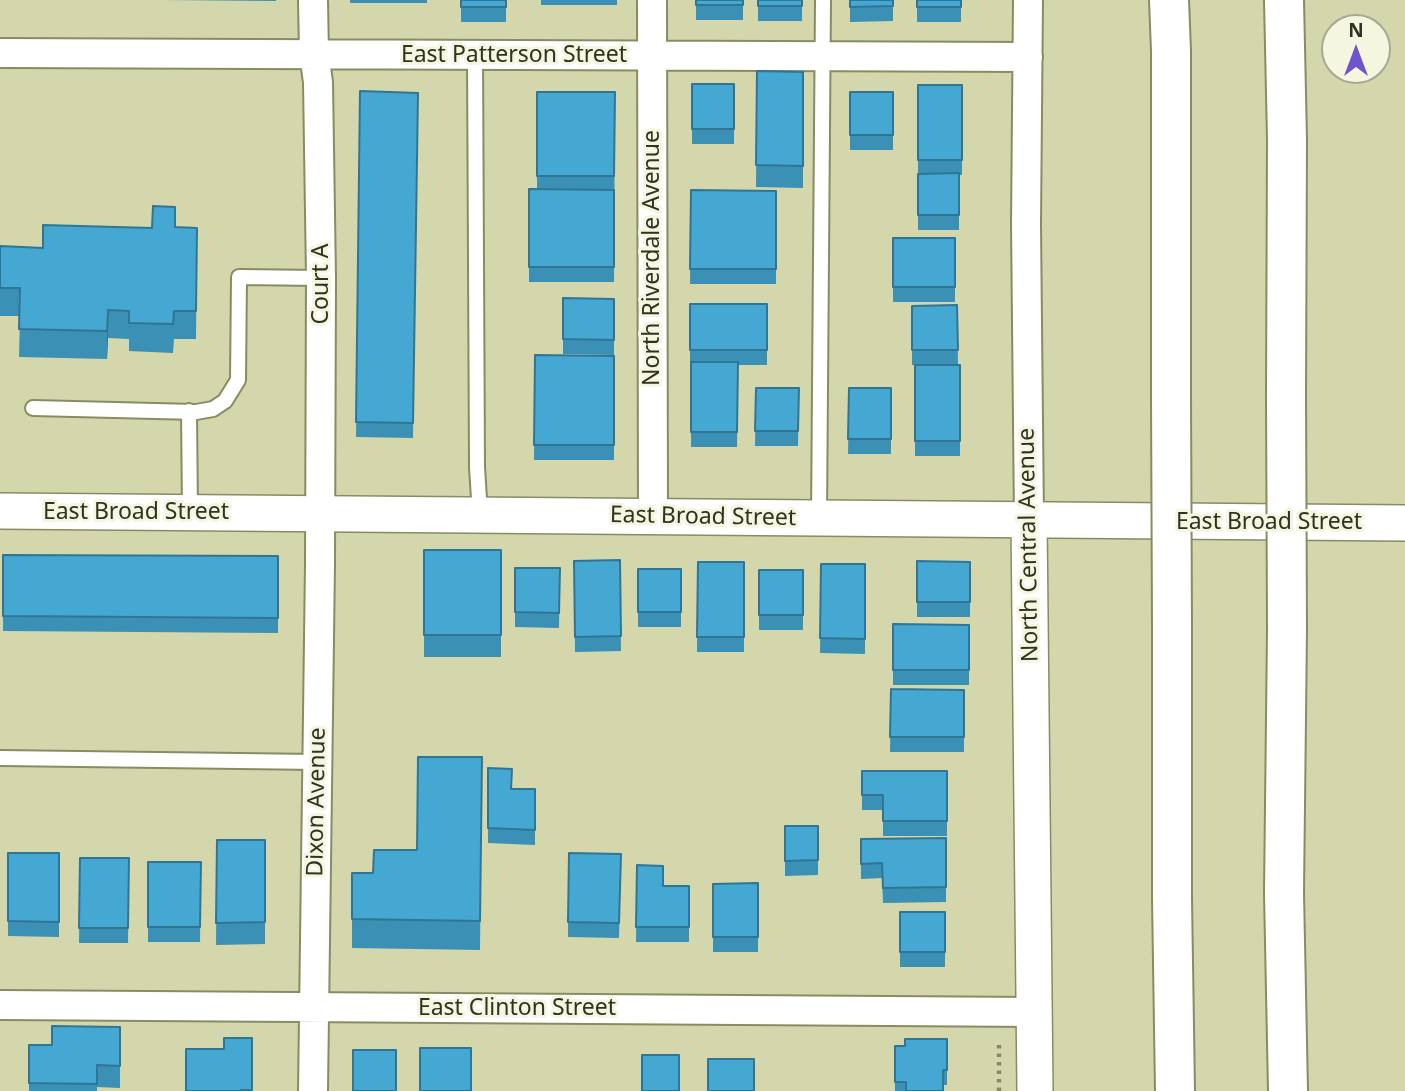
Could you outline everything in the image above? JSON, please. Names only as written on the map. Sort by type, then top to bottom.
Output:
[{"type":"highway","points":[[1169,0],[1175,1091]]},
{"type":"highway","points":[[1284,0],[1287,140],[1284,893],[1288,1091]]},
{"type":"street","name":"Court A","points":[[313,0],[314,54],[318,82],[321,278],[320,514]]},
{"type":"street","name":"North Riverdale Avenue","points":[[652,0],[653,517]]},
{"type":"street","name":"North Central Avenue","points":[[1028,0],[1026,224],[1035,1091]]},
{"type":"street","name":"East Patterson Street","points":[[0,54],[1028,57]]},
{"type":"street","name":"East Broad Street","points":[[0,511],[1405,523]]},
{"type":"street","name":"Dixon Avenue","points":[[313,1091],[320,514]]},
{"type":"street","name":"East Clinton Street","points":[[0,1005],[1035,1012]]},
{"type":"lane","points":[[819,518],[823,0]]},
{"type":"lane","points":[[475,55],[477,453],[480,515]]},
{"type":"lane","points":[[33,408],[189,411],[213,409],[226,401],[238,380],[239,277],[321,278]]},
{"type":"lane","points":[[189,411],[190,512]]},
{"type":"lane","points":[[0,758],[318,762]]},
{"type":"path","points":[[976,1012],[976,1025],[999,1027],[999,1091]]},
{"type":"building","points":[[461,0],[506,0],[506,7],[461,7]]},
{"type":"building","points":[[696,0],[743,0],[743,5],[696,5]]},
{"type":"building","points":[[758,0],[802,0],[802,6],[758,6]]},
{"type":"building","points":[[850,0],[893,0],[893,6],[850,7]]},
{"type":"building","points":[[917,0],[961,0],[961,7],[917,7]]},
{"type":"building","points":[[757,71],[803,72],[803,166],[756,165]]},
{"type":"building","points":[[692,84],[734,84],[734,129],[692,129]]},
{"type":"building","points":[[918,85],[962,85],[962,160],[918,160]]},
{"type":"building","points":[[360,91],[418,93],[413,423],[356,422]]},
{"type":"building","points":[[537,92],[615,92],[614,176],[537,176]]},
{"type":"building","points":[[850,92],[893,92],[893,135],[850,135]]},
{"type":"building","points":[[959,173],[959,215],[918,215],[918,174]]},
{"type":"building","points":[[529,189],[614,190],[614,267],[529,267]]},
{"type":"building","points":[[691,190],[776,191],[776,269],[690,269]]},
{"type":"building","points":[[153,206],[175,207],[175,227],[197,228],[196,311],[174,311],[173,324],[129,323],[129,311],[108,310],[107,331],[19,329],[20,288],[0,288],[0,246],[43,248],[43,225],[152,228]]},
{"type":"building","points":[[893,238],[955,238],[955,287],[893,287]]},
{"type":"building","points":[[563,298],[614,299],[614,340],[563,339]]},
{"type":"building","points":[[690,304],[767,304],[767,350],[690,350]]},
{"type":"building","points":[[957,305],[958,350],[912,350],[912,306]]},
{"type":"building","points":[[535,355],[614,356],[614,445],[534,445]]},
{"type":"building","points":[[691,362],[738,362],[737,432],[691,432]]},
{"type":"building","points":[[915,365],[960,365],[960,441],[915,441]]},
{"type":"building","points":[[756,388],[799,388],[798,431],[755,431]]},
{"type":"building","points":[[849,388],[891,388],[891,439],[848,439]]},
{"type":"building","points":[[424,550],[501,550],[501,635],[424,635]]},
{"type":"building","points":[[3,555],[278,556],[278,618],[3,616]]},
{"type":"building","points":[[620,560],[621,636],[575,637],[574,561]]},
{"type":"building","points":[[917,561],[970,562],[970,602],[917,602]]},
{"type":"building","points":[[698,562],[744,562],[744,637],[697,637]]},
{"type":"building","points":[[821,564],[865,564],[865,639],[820,638]]},
{"type":"building","points":[[515,568],[560,568],[559,613],[515,612]]},
{"type":"building","points":[[638,569],[681,569],[681,612],[638,612]]},
{"type":"building","points":[[759,570],[803,570],[803,615],[759,615]]},
{"type":"building","points":[[893,624],[969,625],[969,670],[893,670]]},
{"type":"building","points":[[891,689],[964,690],[964,737],[890,737]]},
{"type":"building","points":[[418,757],[482,757],[480,921],[352,919],[352,873],[373,873],[374,850],[417,850]]},
{"type":"building","points":[[488,768],[512,769],[511,789],[535,789],[535,830],[488,828]]},
{"type":"building","points":[[862,771],[947,771],[947,821],[883,821],[883,795],[862,795]]},
{"type":"building","points":[[785,826],[818,826],[818,860],[785,861]]},
{"type":"building","points":[[946,838],[946,887],[883,888],[882,863],[861,864],[861,839]]},
{"type":"building","points":[[217,840],[265,840],[265,922],[216,923]]},
{"type":"building","points":[[8,853],[59,853],[59,922],[8,921]]},
{"type":"building","points":[[569,853],[621,854],[619,923],[568,922]]},
{"type":"building","points":[[80,858],[129,858],[128,928],[79,928]]},
{"type":"building","points":[[148,862],[201,862],[200,927],[148,927]]},
{"type":"building","points":[[637,865],[663,866],[663,886],[689,886],[689,927],[636,927]]},
{"type":"building","points":[[758,883],[758,937],[713,937],[713,884]]},
{"type":"building","points":[[900,912],[945,912],[945,952],[900,952]]},
{"type":"building","points":[[52,1026],[120,1027],[120,1066],[97,1065],[97,1084],[29,1083],[29,1045],[52,1045]]},
{"type":"building","points":[[224,1038],[252,1038],[252,1090],[186,1091],[186,1049],[224,1049]]},
{"type":"building","points":[[905,1039],[947,1039],[947,1070],[943,1070],[943,1091],[906,1091],[906,1082],[895,1082],[895,1046],[905,1046]]},
{"type":"building","points":[[420,1048],[471,1048],[471,1091],[420,1091]]},
{"type":"building","points":[[353,1050],[396,1050],[396,1091],[353,1091]]},
{"type":"building","points":[[642,1055],[679,1055],[679,1091],[642,1091]]},
{"type":"building","points":[[708,1059],[754,1059],[754,1091],[708,1091]]}]
